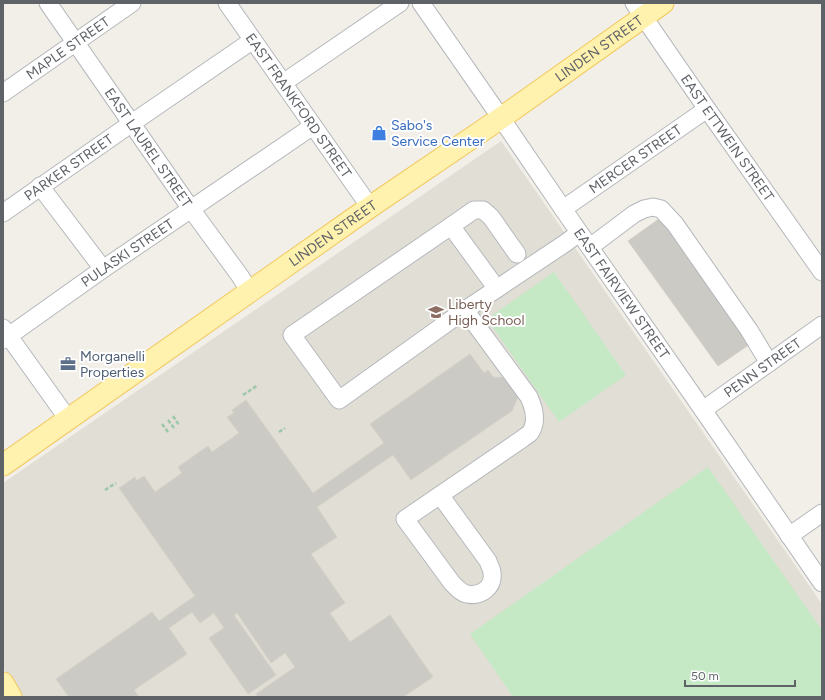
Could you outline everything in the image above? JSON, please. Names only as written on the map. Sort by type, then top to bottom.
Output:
[{"type":"main road","name":"LINDEN STREET","points":[[3,465],[370,207],[501,118],[639,10],[663,3]]},
{"type":"street","name":"EAST LAUREL STREET","points":[[48,3],[250,292]]},
{"type":"street","name":"MAPLE STREET","points":[[3,93],[132,3]]},
{"type":"street","name":"EAST FRANKFORD STREET","points":[[227,3],[370,207]]},
{"type":"street","points":[[283,83],[400,3]]},
{"type":"street","name":"EAST FAIRVIEW STREET","points":[[421,3],[822,583]]},
{"type":"street","name":"EAST ETTWEIN STREET","points":[[639,10],[822,272]]},
{"type":"street","name":"PARKER STREET","points":[[3,213],[253,40]]},
{"type":"street","name":"MERCER STREET","points":[[563,209],[707,109]]},
{"type":"street","name":"PULASKI STREET","points":[[5,335],[313,126]]},
{"type":"street","points":[[40,186],[103,269]]},
{"type":"street","points":[[590,247],[634,214],[644,209],[653,207],[661,209],[675,224],[749,330],[769,363]]},
{"type":"street","points":[[516,254],[492,217],[483,210],[474,210],[292,335],[339,400],[465,310],[579,233]]},
{"type":"street","points":[[451,226],[497,289]]},
{"type":"street","points":[[440,495],[488,561],[492,572],[492,581],[488,588],[480,593],[467,594],[460,591],[452,583],[405,519],[440,495],[522,439],[530,433],[534,424],[534,408],[529,397],[465,310]]},
{"type":"street","name":"PENN STREET","points":[[703,410],[822,325]]},
{"type":"street","points":[[5,335],[68,419]]},
{"type":"street","points":[[789,536],[822,513]]},
{"type":"path","points":[[243,396],[258,385]]},
{"type":"path","points":[[173,416],[179,424]]},
{"type":"path","points":[[168,420],[174,428]]},
{"type":"path","points":[[162,424],[168,432]]},
{"type":"path","points":[[279,432],[285,428]]},
{"type":"path","points":[[105,490],[116,483]]},
{"type":"shaded area","name":"Liberty High School","points":[[501,141],[822,604],[822,697],[21,697],[3,668],[3,483]]},
{"type":"green space","points":[[554,272],[626,375],[559,422],[487,319]]},
{"type":"green space","points":[[708,467],[822,630],[822,697],[513,697],[470,634]]},
{"type":"building","points":[[663,216],[753,342],[718,366],[628,241]]},
{"type":"building","points":[[470,354],[484,373],[488,370],[493,377],[505,378],[518,397],[512,411],[411,480],[393,455],[317,507],[337,537],[311,554],[345,603],[330,613],[350,642],[390,615],[433,677],[403,697],[258,697],[256,694],[295,667],[285,653],[271,663],[237,613],[234,615],[276,675],[248,694],[209,638],[224,628],[214,613],[200,623],[192,612],[169,628],[187,654],[134,690],[139,697],[69,697],[56,679],[152,612],[159,621],[195,596],[119,488],[135,477],[136,481],[144,476],[155,492],[182,473],[178,467],[208,446],[212,452],[239,433],[227,417],[234,413],[232,410],[246,400],[313,493],[384,443],[370,424]]},
{"type":"place","name":"Sabo's Service Center","points":[[379,133]]},
{"type":"place","name":"Liberty High School","points":[[436,312]]},
{"type":"place","name":"Morganelli Properties","points":[[68,364]]}]
